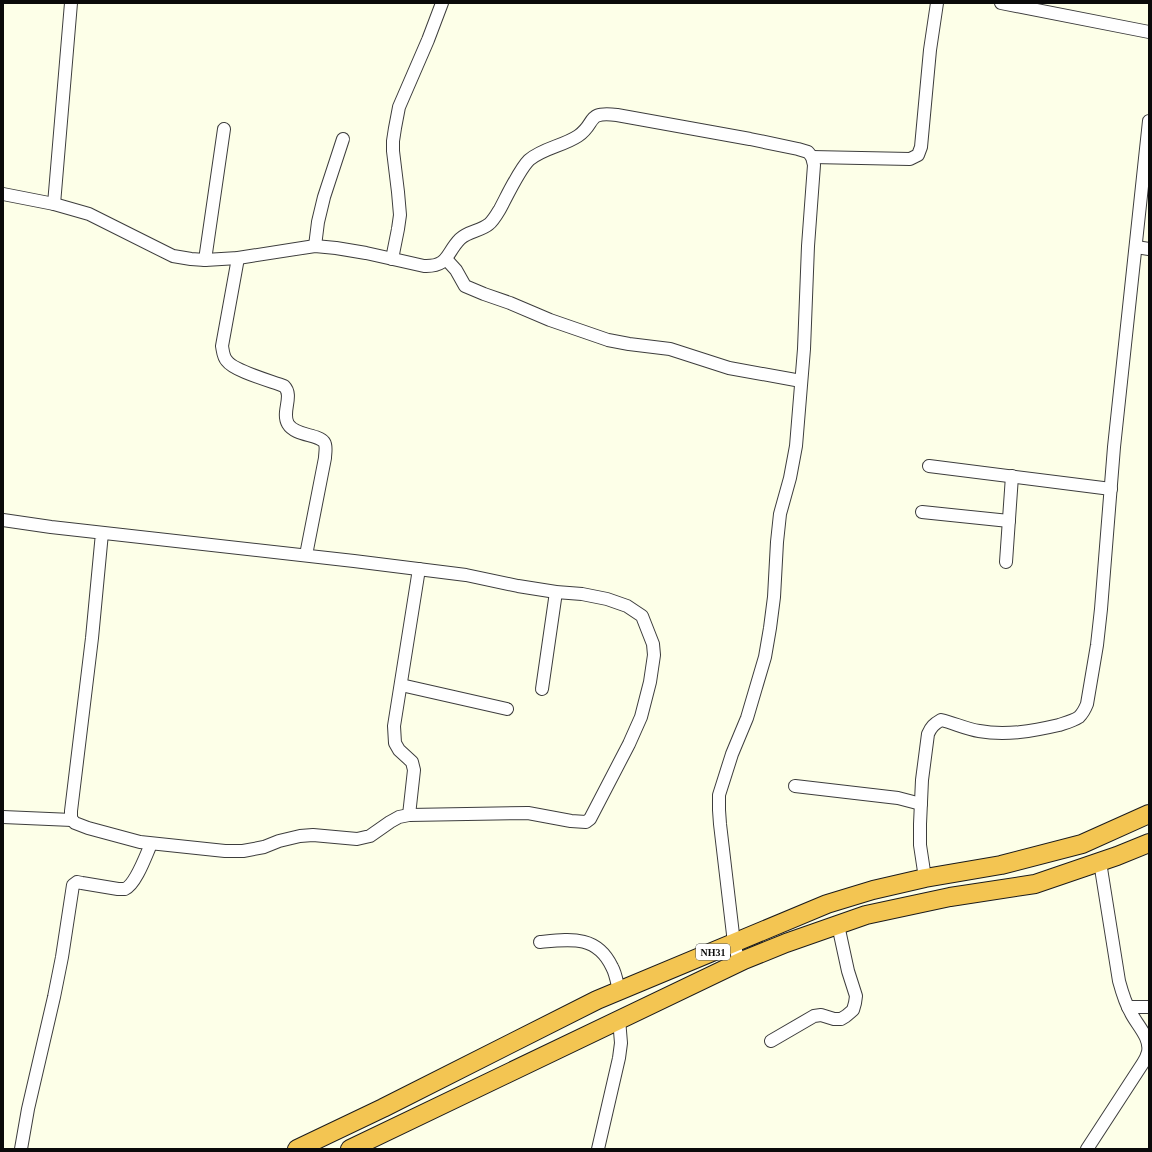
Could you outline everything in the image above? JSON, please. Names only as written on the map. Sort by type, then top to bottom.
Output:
[{"type":"highway","name":"NH31","points":[[297,1149],[383,1108],[597,1000],[827,904],[873,890],[925,878],[1001,865],[1075,846],[1149,814]]},
{"type":"highway","name":"NH31","points":[[350,1149],[739,962],[786,943],[866,915],[950,897],[1035,884],[1100,862],[1149,843]]},
{"type":"street","points":[[54,204],[71,3]]},
{"type":"street","points":[[392,259],[400,215],[393,146],[399,107],[442,3]]},
{"type":"street","points":[[812,157],[910,159],[918,155],[921,147],[930,50],[937,3]]},
{"type":"street","points":[[1001,3],[1149,32]]},
{"type":"street","points":[[3,194],[54,204],[89,214],[173,256],[204,260],[238,258],[315,246],[336,248],[431,267],[440,264],[446,259],[459,239],[489,224],[497,214],[523,168],[530,160],[538,154],[575,138],[582,133],[595,116],[600,114],[617,115],[750,139],[808,152],[812,157],[814,165],[814,179],[808,246],[804,349],[796,446],[790,478],[780,514],[774,597],[765,657],[747,718],[732,754],[719,795],[718,810],[734,943],[739,962]]},
{"type":"street","points":[[925,878],[920,845],[921,804],[928,734],[930,728],[941,720],[978,731],[993,733],[1018,732],[1068,722],[1079,716],[1087,704],[1101,609],[1115,439],[1149,121]]},
{"type":"street","points":[[204,260],[224,130]]},
{"type":"street","points":[[315,246],[318,222],[324,197],[343,139]]},
{"type":"street","points":[[1136,247],[1149,249]]},
{"type":"street","points":[[238,258],[222,346],[224,356],[230,364],[239,369],[284,386],[288,390],[286,409],[288,424],[299,432],[320,440],[324,443],[326,449],[306,555]]},
{"type":"street","points":[[446,259],[456,270],[465,286],[550,320],[608,340],[670,349],[730,368],[801,381]]},
{"type":"street","points":[[929,466],[1111,489]]},
{"type":"street","points":[[1006,562],[1012,476]]},
{"type":"street","points":[[922,512],[1009,521]]},
{"type":"street","points":[[3,520],[50,527],[306,555],[466,575],[518,586],[556,592],[582,594],[607,599],[627,606],[642,616],[653,644],[654,655],[650,682],[641,717],[629,744],[590,819],[582,823],[528,813],[409,815],[399,817],[370,836],[358,839],[313,835],[300,836],[279,841],[264,847],[243,851],[225,851],[151,844],[88,828],[75,823],[70,817],[92,638],[102,533]]},
{"type":"street","points":[[409,815],[414,770],[412,762],[399,750],[395,744],[394,726],[419,569]]},
{"type":"street","points":[[542,688],[556,592]]},
{"type":"street","points":[[400,685],[507,709]]},
{"type":"street","points":[[796,786],[898,798],[921,804]]},
{"type":"street","points":[[3,817],[72,820]]},
{"type":"street","points":[[21,1149],[28,1109],[57,984],[73,885],[77,882],[124,889],[134,880],[151,844]]},
{"type":"street","points":[[1087,1149],[1143,1063],[1148,1052],[1148,1044],[1144,1033],[1124,1000],[1119,981],[1100,862]]},
{"type":"street","points":[[771,1041],[814,1016],[821,1015],[834,1019],[841,1019],[853,1010],[856,996],[848,971],[838,925]]},
{"type":"street","points":[[540,942],[570,939],[584,941],[596,946],[604,954],[613,968],[619,991]]},
{"type":"street","points":[[1128,1007],[1149,1007]]},
{"type":"street","points":[[598,1149],[619,1058],[621,1043],[619,1020]]}]
